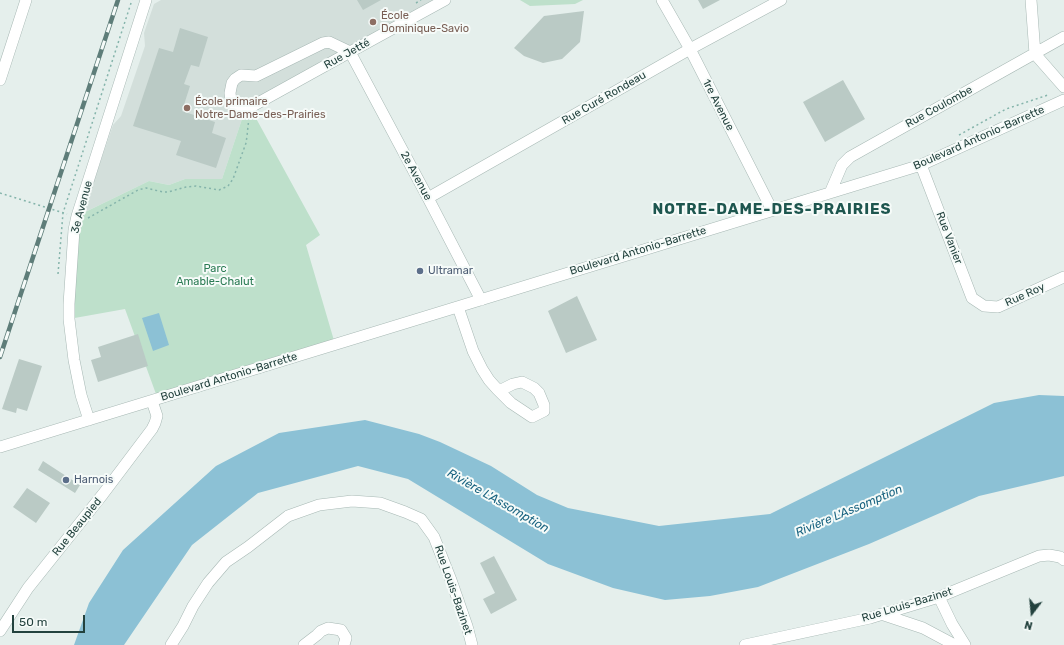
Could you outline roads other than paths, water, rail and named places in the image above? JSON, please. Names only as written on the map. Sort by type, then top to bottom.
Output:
[{"type":"street","points":[[0,80],[5,50],[26,0]]},
{"type":"street","name":"3e Avenue","points":[[89,420],[81,395],[74,360],[69,319],[74,230],[77,216],[146,0]]},
{"type":"street","name":"Rue Jetté","points":[[350,52],[329,42],[323,43],[256,76],[241,75],[232,83],[230,93],[231,101],[235,106],[240,108],[250,108],[445,0]]},
{"type":"street","name":"1re Avenue","points":[[662,0],[690,49],[772,210]]},
{"type":"street","name":"Rue Curé Rondeau","points":[[428,198],[690,49],[781,0]]},
{"type":"street","points":[[1031,0],[1035,54],[1064,87]]},
{"type":"street","name":"Rue Coulombe","points":[[830,193],[842,165],[850,157],[1064,37]]},
{"type":"street","name":"2e Avenue","points":[[350,52],[481,300]]},
{"type":"street","name":"Boulevard Antonio-Barrette","points":[[0,447],[921,165],[1064,100]]},
{"type":"street","name":"Rue Vanier","points":[[921,165],[972,298],[984,306]]},
{"type":"street","name":"Rue Roy","points":[[984,306],[998,307],[1064,277]]},
{"type":"street","points":[[458,307],[473,350],[488,380],[497,389]]},
{"type":"street","name":"Rue Beaupied","points":[[0,631],[28,588],[104,494],[152,429],[157,416],[152,401]]},
{"type":"street","name":"Rue Louis-Bazinet","points":[[173,644],[193,606],[208,583],[226,562],[288,516],[319,505],[352,500],[380,503],[421,519],[434,536],[451,580],[472,645]]},
{"type":"street","name":"Rue Louis-Bazinet","points":[[745,645],[870,618],[939,598],[1039,556],[1049,555],[1060,557],[1064,560]]},
{"type":"street","points":[[939,598],[952,624],[965,645]]},
{"type":"street","points":[[881,614],[923,628],[955,645]]},
{"type":"street","points":[[304,645],[321,631],[328,628],[341,630],[346,638],[344,645]]},
{"type":"water","points":[[159,313],[169,345],[153,351],[142,318]]},
{"type":"water","name":"Rivière L'Assomption","points":[[1039,395],[1064,396],[1064,476],[979,496],[869,544],[758,587],[710,596],[665,600],[613,588],[548,564],[408,479],[358,466],[258,493],[192,545],[124,645],[74,645],[89,603],[123,550],[216,466],[279,433],[365,420],[419,434],[440,442],[491,466],[537,495],[568,508],[659,526],[770,514],[994,403]]},
{"type":"railway","points":[[0,357],[118,0]]},
{"type":"place","name":"École Dominique-Savio","points":[[373,22]]},
{"type":"place","name":"École primaire Notre-Dame-des-Prairies","points":[[187,108]]},
{"type":"place","name":"Ultramar","points":[[420,271]]},
{"type":"place","name":"Harnois","points":[[66,480]]},
{"type":"district","name":"NOTRE-DAME-DES-PRAIRIES","points":[[772,210]]},
{"type":"park label","name":"Parc Amable-Chalut","points":[[215,275]]}]
